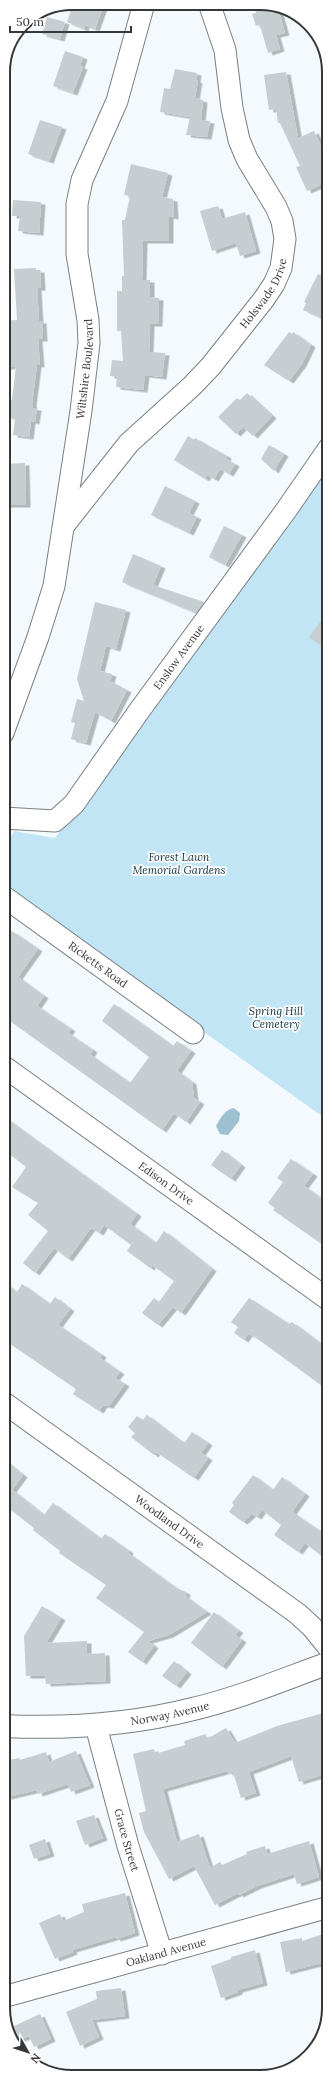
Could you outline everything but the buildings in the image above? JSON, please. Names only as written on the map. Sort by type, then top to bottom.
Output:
[{"type":"main road","name":"Norway Avenue","points":[[10,1726],[69,1728],[96,1726],[195,1709],[322,1665]]},
{"type":"street","name":"Wiltshire Boulevard","points":[[10,714],[49,606],[58,568],[87,368],[89,343],[88,320],[77,254],[77,204],[82,180],[117,101],[142,10]]},
{"type":"street","name":"Holswade Drive","points":[[64,524],[129,443],[192,386],[211,366],[264,299],[274,284],[280,268],[284,246],[282,221],[276,207],[247,159],[240,140],[232,108],[225,50],[211,10]]},
{"type":"street","name":"Enslow Avenue","points":[[10,818],[55,821],[74,804],[139,711],[287,509],[322,458]]},
{"type":"street","name":"Ricketts Road","points":[[10,901],[194,1033]]},
{"type":"street","name":"Edison Drive","points":[[10,1071],[322,1295]]},
{"type":"street","name":"Woodland Drive","points":[[10,1407],[298,1614],[312,1626],[322,1639]]},
{"type":"street","name":"Grace Street","points":[[96,1726],[128,1846],[162,1954]]},
{"type":"street","name":"Oakland Avenue","points":[[10,1996],[322,1909]]},
{"type":"green space","name":"Forest Lawn Memorial Gardens","points":[[322,476],[322,1116],[10,894],[10,840],[14,831],[55,838]]},
{"type":"shaded area","points":[[234,1108],[240,1113],[239,1121],[228,1135],[220,1134],[216,1126],[225,1112]]},
{"type":"park label","name":"Spring Hill Cemetery","points":[[276,1017]]}]
